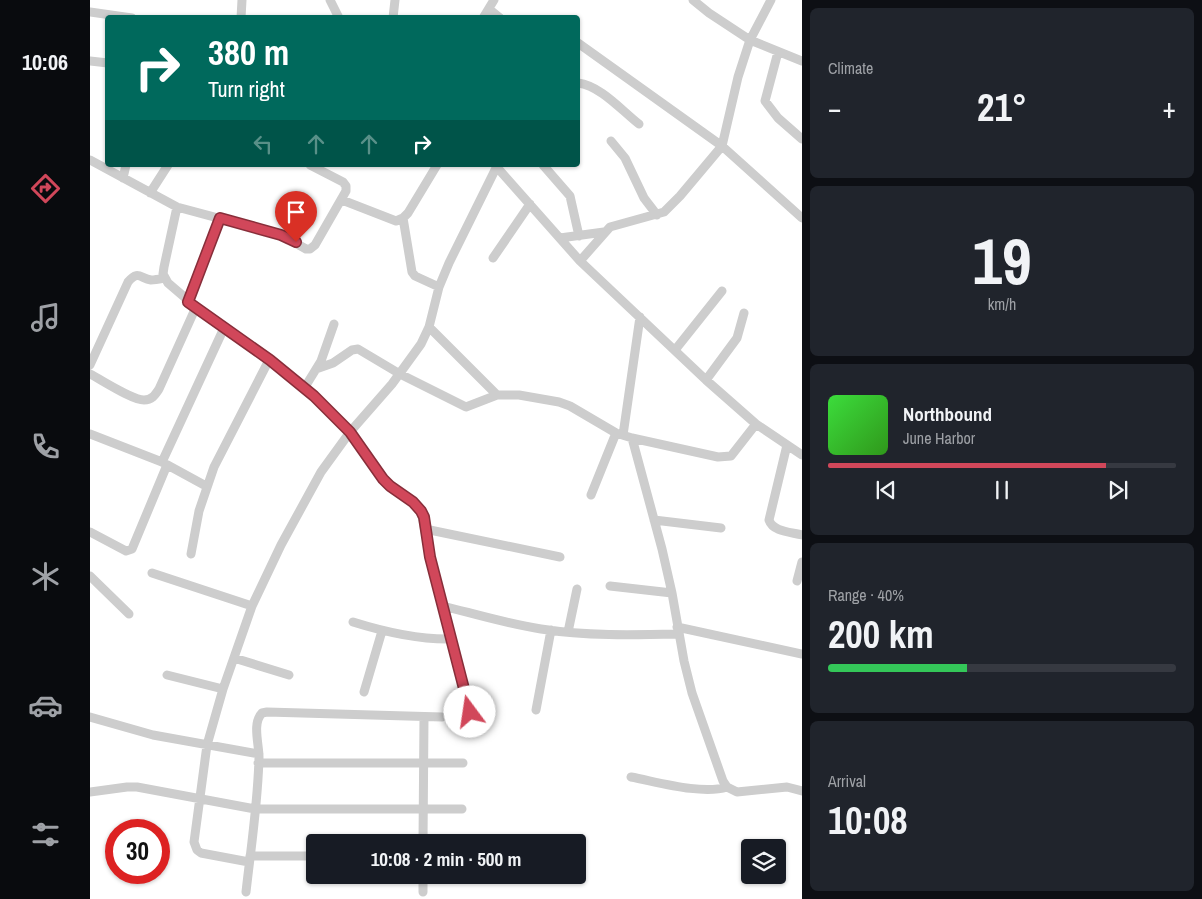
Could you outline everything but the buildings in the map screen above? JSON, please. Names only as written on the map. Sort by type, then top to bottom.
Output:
[{"type":"street","points":[[241,15],[242,0]]},
{"type":"street","points":[[330,0],[338,15]]},
{"type":"street","points":[[393,15],[395,0]]},
{"type":"street","points":[[485,15],[494,0]]},
{"type":"street","points":[[693,0],[750,40],[802,62]]},
{"type":"street","points":[[580,261],[604,232],[616,224],[664,212],[722,146],[738,77],[750,40],[771,0]]},
{"type":"street","points":[[489,9],[496,15]]},
{"type":"street","points":[[90,12],[111,15]]},
{"type":"street","points":[[580,44],[722,146],[802,218]]},
{"type":"street","points":[[778,52],[765,100],[778,118],[802,139]]},
{"type":"street","points":[[90,61],[105,63]]},
{"type":"street","points":[[580,83],[597,89],[639,124]]},
{"type":"street","points":[[611,141],[626,158],[644,198],[656,215]]},
{"type":"street","points":[[90,160],[177,207],[281,235],[306,249],[310,249],[315,245],[346,192],[346,186],[343,182],[314,167]]},
{"type":"street","points":[[123,178],[126,167]]},
{"type":"street","points":[[150,193],[167,167]]},
{"type":"street","points":[[342,200],[389,220],[396,221],[408,213],[437,167]]},
{"type":"street","points":[[306,856],[250,859],[201,853],[197,850],[194,842],[207,746],[223,689],[252,606],[281,545],[321,472],[350,432],[400,374],[421,344],[429,327],[439,287],[449,263],[496,167]]},
{"type":"street","points":[[497,167],[580,261],[706,380],[756,424],[802,455]]},
{"type":"street","points":[[545,167],[570,196],[579,236]]},
{"type":"street","points":[[493,258],[530,204]]},
{"type":"street","points":[[177,207],[164,267],[165,278],[188,302],[305,387],[350,432],[383,479],[417,506],[424,517],[430,557],[470,712]]},
{"type":"street","points":[[188,302],[220,218]]},
{"type":"street","points":[[402,218],[412,272],[415,276],[439,287]]},
{"type":"street","points":[[560,238],[604,232]]},
{"type":"street","points":[[90,365],[93,348],[133,276],[138,275],[149,280],[165,278]]},
{"type":"street","points":[[675,350],[722,292]]},
{"type":"street","points":[[90,374],[136,398],[145,400],[154,397],[196,307]]},
{"type":"street","points":[[706,380],[737,338],[744,314]]},
{"type":"street","points":[[592,495],[623,435],[640,317]]},
{"type":"street","points":[[305,387],[316,369],[334,324]]},
{"type":"street","points":[[429,327],[497,395]]},
{"type":"street","points":[[90,532],[126,551],[132,549],[164,464],[224,328]]},
{"type":"street","points":[[316,369],[333,363],[358,348],[400,374],[466,407],[497,395],[519,395],[559,402],[623,435],[718,457],[727,457],[736,452],[756,424]]},
{"type":"street","points":[[191,554],[206,486],[270,360]]},
{"type":"street","points":[[90,434],[164,464],[206,486]]},
{"type":"street","points":[[623,435],[654,520],[672,593],[692,692],[723,781],[728,788],[737,792],[787,787],[802,791]]},
{"type":"street","points":[[787,445],[769,520],[770,524],[777,529],[802,535]]},
{"type":"street","points":[[654,520],[721,528]]},
{"type":"street","points":[[425,528],[560,557]]},
{"type":"street","points":[[797,581],[802,562]]},
{"type":"street","points":[[152,573],[252,606]]},
{"type":"street","points":[[90,576],[129,614]]},
{"type":"street","points":[[610,586],[672,593]]},
{"type":"street","points":[[568,632],[576,589]]},
{"type":"street","points":[[443,606],[551,630],[609,635],[678,630],[802,654]]},
{"type":"street","points":[[353,622],[382,631],[427,639],[452,639]]},
{"type":"street","points":[[536,710],[551,630]]},
{"type":"street","points":[[364,692],[382,631]]},
{"type":"street","points":[[234,658],[288,675]]},
{"type":"street","points":[[167,675],[223,689]]},
{"type":"street","points":[[246,892],[259,759],[256,722],[258,716],[267,712],[442,717]]},
{"type":"street","points":[[423,834],[424,717]]},
{"type":"street","points":[[90,718],[259,759],[463,764]]},
{"type":"street","points":[[631,777],[704,790],[728,788]]},
{"type":"street","points":[[90,792],[138,787],[255,809],[462,809]]},
{"type":"street","points":[[423,884],[423,892]]},
{"type":"route","points":[[296,242],[281,235],[220,218],[188,302],[305,387],[350,432],[383,479],[413,502],[421,511],[424,517],[430,557],[470,712]]}]
